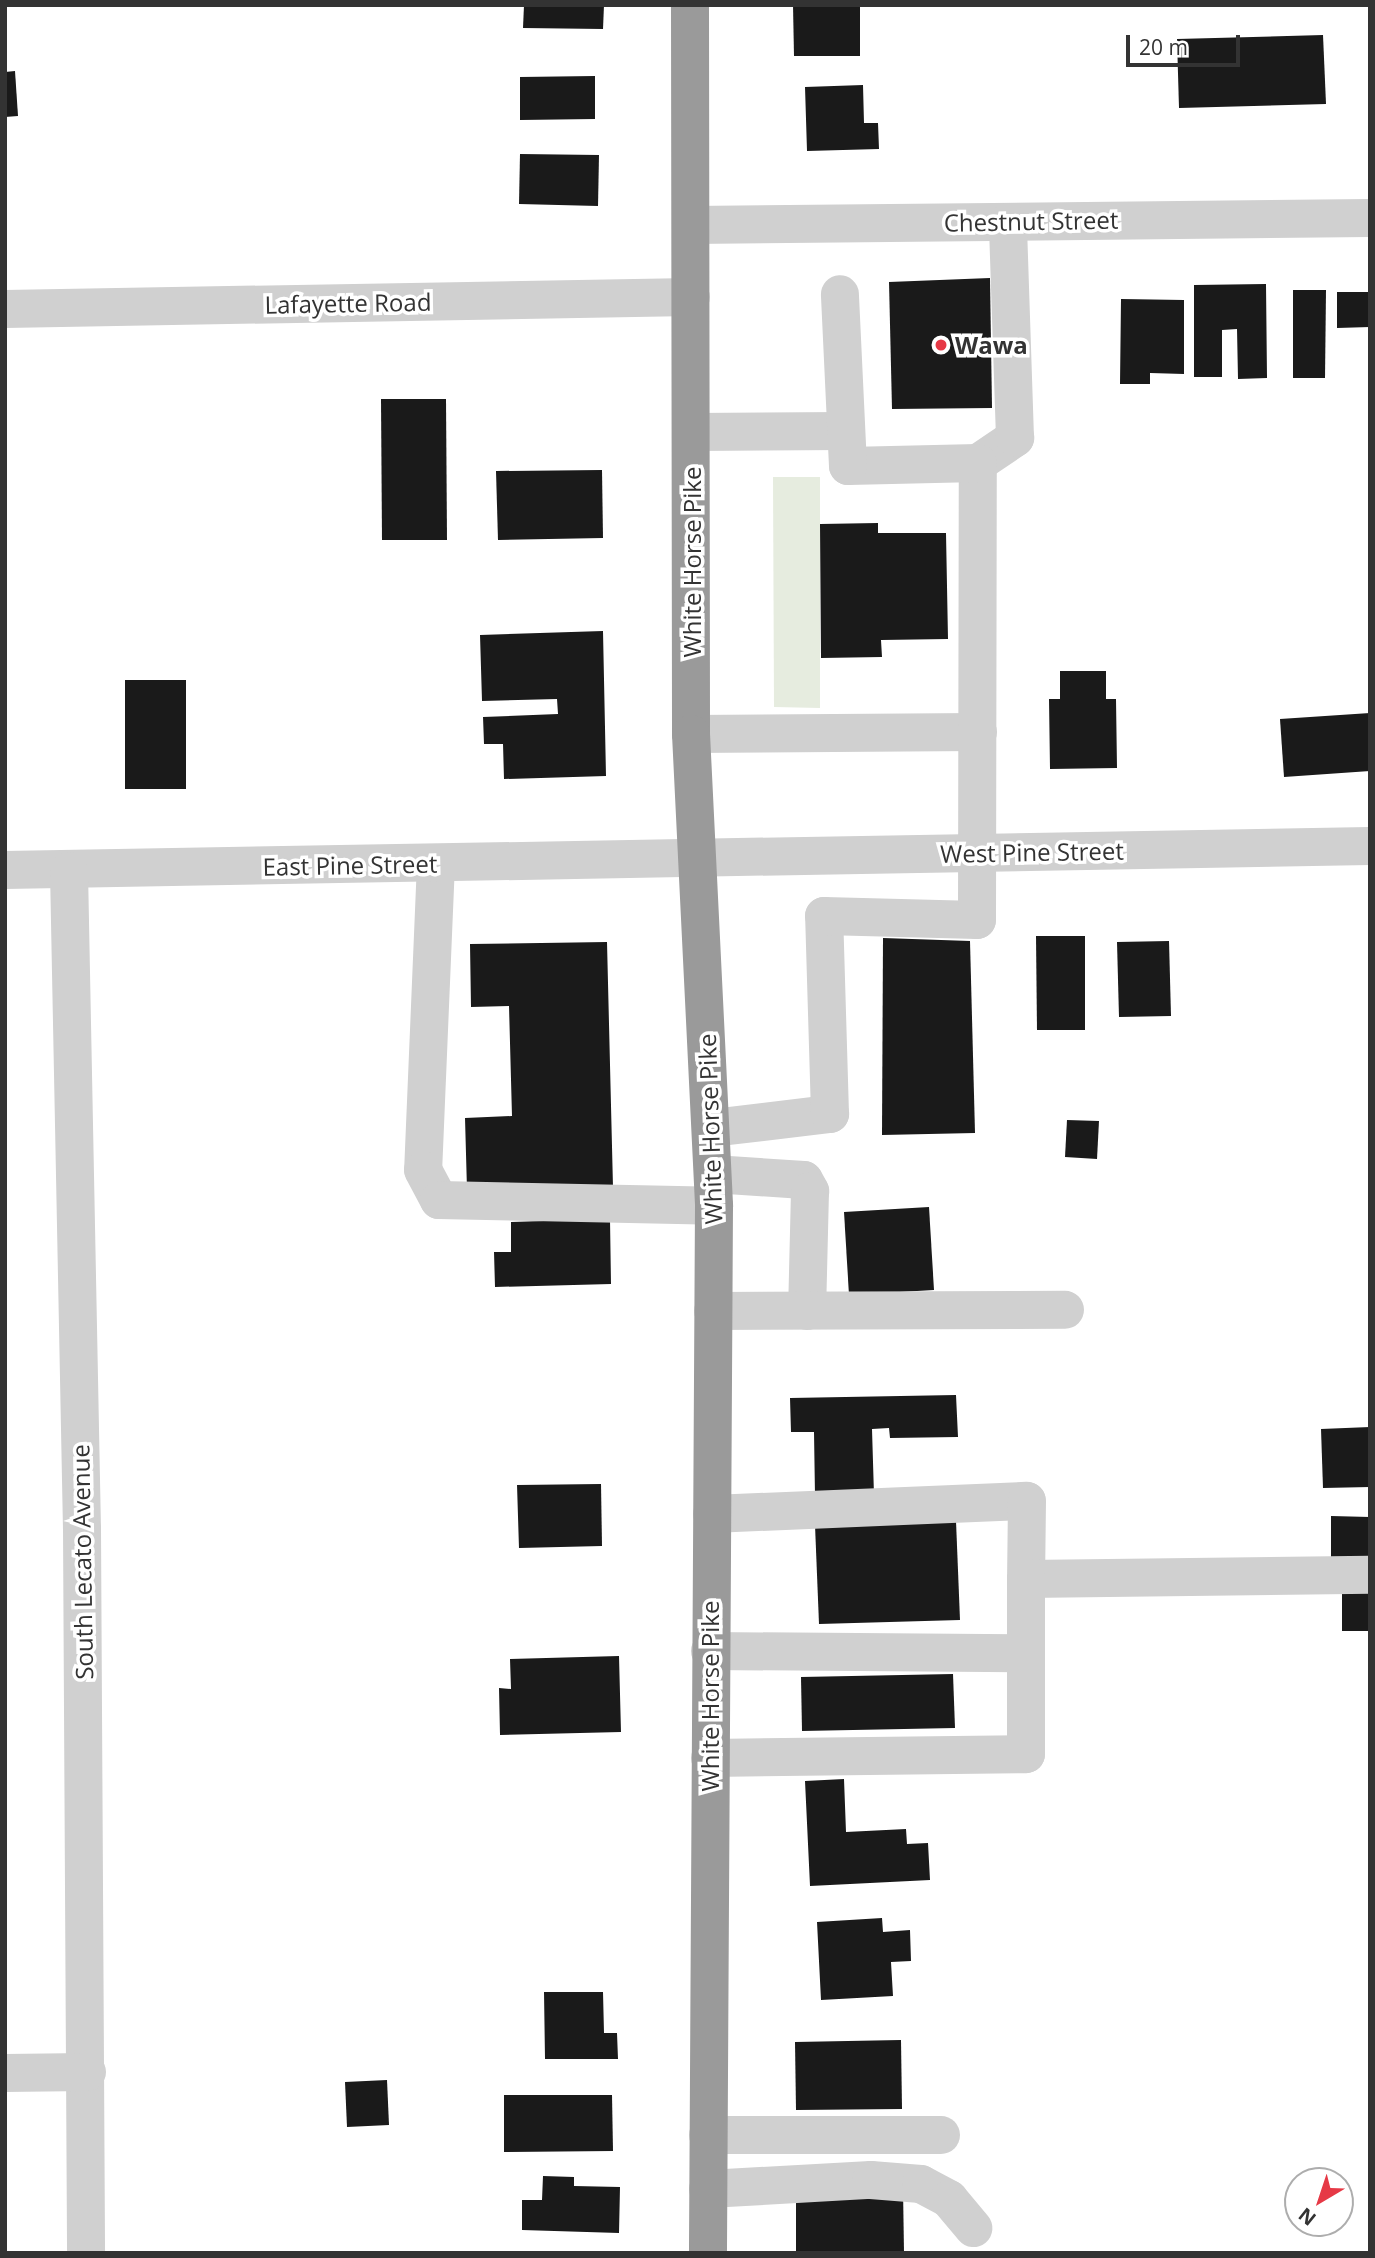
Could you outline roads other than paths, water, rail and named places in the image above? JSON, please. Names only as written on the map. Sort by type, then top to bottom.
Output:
[{"type":"highway","name":"White Horse Pike","points":[[690,5],[693,432],[691,734],[695,856],[714,1190],[708,2253]]},
{"type":"street","name":"Chestnut Street","points":[[691,225],[1370,218]]},
{"type":"street","points":[[840,294],[848,466],[978,463],[1016,438],[1008,222]]},
{"type":"street","name":"Lafayette Road","points":[[5,309],[691,297]]},
{"type":"street","points":[[693,432],[846,431]]},
{"type":"street","points":[[712,1128],[830,1114],[824,916],[977,920],[975,853],[978,463]]},
{"type":"street","points":[[691,734],[978,732]]},
{"type":"street","name":"West Pine Street","points":[[695,856],[1370,846]]},
{"type":"street","name":"East Pine Street","points":[[5,870],[695,856]]},
{"type":"street","points":[[436,863],[423,1170],[439,1200],[714,1190],[804,1180],[810,1191],[807,1311]]},
{"type":"street","name":"South Lecato Avenue","points":[[69,870],[87,2072],[86,2253]]},
{"type":"street","points":[[713,1311],[1065,1310]]},
{"type":"street","points":[[710,1758],[1026,1754],[1027,1501],[712,1514]]},
{"type":"street","points":[[1026,1579],[1370,1574]]},
{"type":"street","points":[[710,1651],[1026,1653]]},
{"type":"street","points":[[5,2073],[87,2072]]},
{"type":"street","points":[[708,2135],[941,2135]]},
{"type":"street","points":[[708,2189],[871,2180],[921,2184],[949,2199],[973,2228]]},
{"type":"place","name":"Wawa","points":[[941,345]]}]
